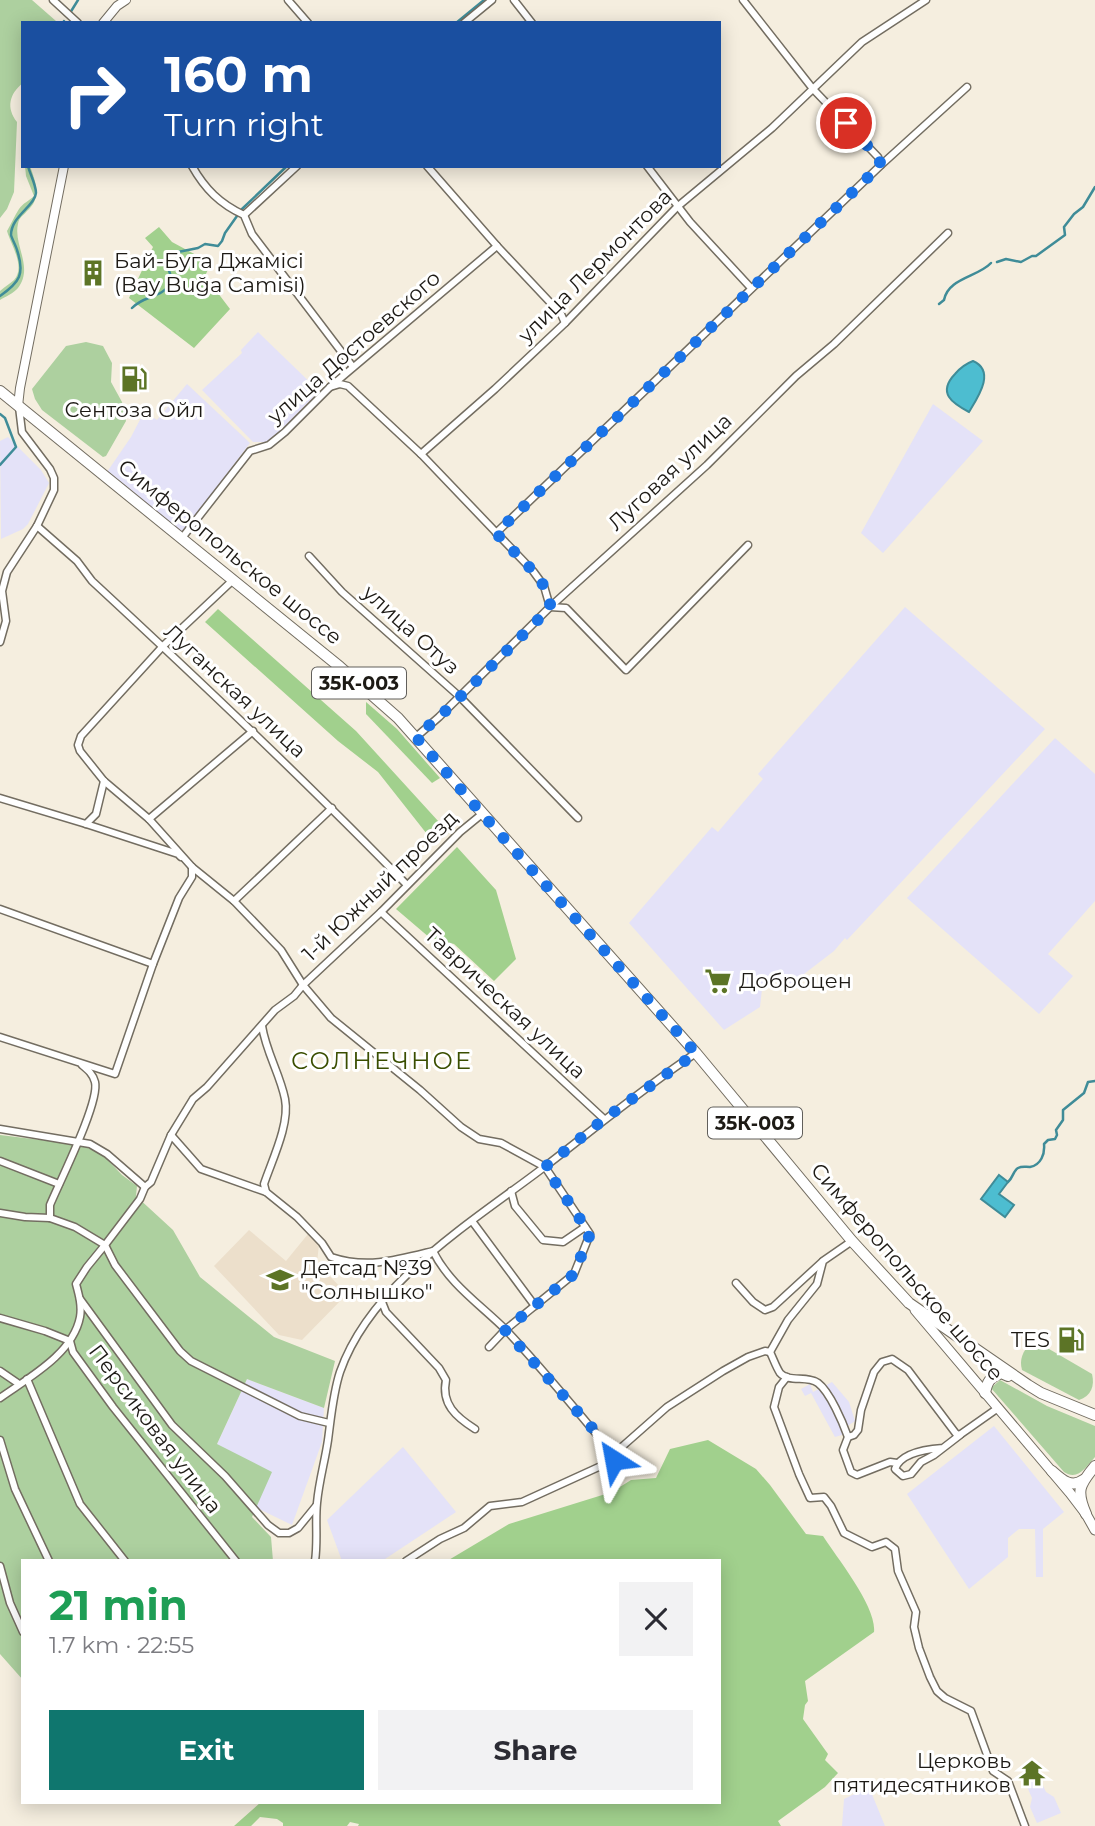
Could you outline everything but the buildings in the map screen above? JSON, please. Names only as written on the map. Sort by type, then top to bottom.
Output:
[{"type":"main road","name":"35К-003","points":[[0,391],[18,406]]},
{"type":"main road","name":"Симферопольское шоссе","points":[[18,406],[370,692],[416,737],[696,1053],[852,1241],[1052,1471],[1086,1514],[1095,1531]]},
{"type":"main road","name":"35К-003","points":[[909,1304],[1041,1393],[1095,1416]]},
{"type":"main road","points":[[985,1393],[989,1379],[994,1375],[1001,1373],[1012,1378],[1015,1376]]},
{"type":"main road","points":[[1052,1471],[1072,1484],[1083,1480],[1095,1466]]},
{"type":"main road","points":[[1083,1480],[1080,1500],[1086,1514]]},
{"type":"street","points":[[53,0],[76,21]]},
{"type":"street","points":[[105,21],[126,0]]},
{"type":"street","points":[[288,0],[306,21]]},
{"type":"street","points":[[466,21],[492,0]]},
{"type":"street","points":[[514,0],[530,21]]},
{"type":"street","points":[[743,0],[813,89],[878,157],[881,165]]},
{"type":"street","name":"улица Лермонтова","points":[[421,454],[565,323],[677,207],[772,128],[862,42],[926,0]]},
{"type":"street","points":[[496,533],[751,288],[967,87]]},
{"type":"street","points":[[0,642],[6,621],[2,591],[6,572],[37,527],[54,490],[54,478],[50,469],[22,432],[18,406],[64,168]]},
{"type":"street","points":[[193,168],[212,195],[244,215],[252,234],[354,367]]},
{"type":"street","points":[[244,215],[295,168]]},
{"type":"street","points":[[429,168],[497,247],[561,314],[565,323]]},
{"type":"street","points":[[649,168],[677,207],[751,288]]},
{"type":"street","name":"Луговая улица","points":[[416,737],[551,607],[707,465],[796,376],[834,344],[948,233]]},
{"type":"street","name":"улица Достоевского","points":[[182,538],[250,451],[269,444],[285,432],[330,387],[497,247]]},
{"type":"street","points":[[330,387],[340,384],[348,386],[421,454],[533,571],[544,586],[551,607],[566,608],[626,670],[748,545]]},
{"type":"street","name":"Луганская улица","points":[[37,527],[77,561],[92,581],[253,731],[407,885]]},
{"type":"street","name":"улица Отуз","points":[[309,556],[342,592],[460,697],[578,818]]},
{"type":"street","points":[[0,1037],[115,1074],[153,964],[180,898],[192,877],[192,867],[149,819],[104,781],[78,745],[81,736],[163,646],[233,580]]},
{"type":"street","points":[[149,819],[253,731]]},
{"type":"street","points":[[86,824],[96,814],[104,781]]},
{"type":"street","points":[[0,798],[178,855],[234,901],[281,950],[303,985],[331,1018],[461,1127],[479,1139],[501,1143],[545,1167],[590,1234],[574,1274],[488,1347]]},
{"type":"street","points":[[234,901],[332,808]]},
{"type":"street","name":"1-й Южный проезд","points":[[80,1300],[76,1284],[151,1182],[170,1135],[192,1099],[207,1087],[275,1010],[295,996],[303,985],[382,912],[460,832],[482,814]]},
{"type":"street","points":[[0,909],[153,964]]},
{"type":"street","name":"Таврическая улица","points":[[382,912],[604,1119]]},
{"type":"street","points":[[262,1026],[286,1101],[284,1127],[264,1184],[266,1192]]},
{"type":"street","points":[[315,1559],[316,1506],[330,1423],[340,1373],[359,1330],[382,1302],[433,1251],[604,1119],[696,1053]]},
{"type":"street","points":[[50,1218],[50,1205],[78,1142],[96,1091],[95,1080],[81,1063]]},
{"type":"street","points":[[0,1129],[90,1144],[107,1154],[145,1187]]},
{"type":"street","points":[[170,1135],[201,1169],[266,1192],[297,1217],[322,1243],[331,1257],[347,1263],[372,1263],[433,1251]]},
{"type":"street","points":[[0,1161],[59,1184]]},
{"type":"street","points":[[511,1191],[515,1206],[543,1240],[563,1241],[585,1227]]},
{"type":"street","points":[[0,1213],[50,1218],[75,1227],[105,1245],[115,1265],[180,1351],[191,1361],[300,1416],[330,1423]]},
{"type":"street","points":[[472,1221],[535,1306]]},
{"type":"street","points":[[736,1283],[752,1302],[765,1310],[773,1307],[823,1261],[852,1241]]},
{"type":"street","points":[[433,1251],[439,1264],[471,1300],[505,1330],[616,1452]]},
{"type":"street","points":[[770,1352],[788,1320],[817,1284],[823,1261]]},
{"type":"street","points":[[0,1398],[44,1367],[70,1341],[80,1317],[80,1300]]},
{"type":"street","points":[[80,1300],[172,1426],[225,1476],[268,1525],[279,1533],[289,1533],[298,1528],[316,1506]]},
{"type":"street","points":[[382,1302],[386,1312],[439,1368],[446,1380],[443,1391],[456,1417],[475,1429]]},
{"type":"street","name":"Персиковая улица","points":[[0,1318],[70,1341],[74,1352],[113,1407],[234,1559]]},
{"type":"street","points":[[770,1352],[780,1373],[787,1377],[814,1380],[820,1385],[841,1418],[848,1437],[843,1450],[851,1472],[857,1475],[890,1462],[897,1463]]},
{"type":"street","points":[[408,1559],[464,1528],[490,1506],[522,1502],[614,1460],[616,1452],[667,1407],[748,1357],[770,1352]]},
{"type":"street","points":[[848,1437],[858,1430],[861,1410],[874,1372],[882,1362],[892,1359],[908,1370],[957,1435],[961,1434]]},
{"type":"street","points":[[0,1371],[19,1384]]},
{"type":"street","points":[[787,1377],[779,1387],[774,1407],[810,1498],[824,1497],[844,1533],[872,1547],[886,1542],[895,1549],[898,1571],[916,1612],[914,1627],[919,1648],[937,1691],[971,1711],[993,1771],[1008,1781],[1025,1826]]},
{"type":"street","points":[[27,1380],[80,1504],[122,1559]]},
{"type":"street","points":[[943,1448],[909,1455],[897,1463],[895,1469],[903,1476],[911,1474],[921,1462],[943,1448],[998,1408]]},
{"type":"street","points":[[0,1440],[15,1489],[48,1559]]},
{"type":"street","points":[[0,1566],[10,1603],[21,1628]]},
{"type":"shaded area","points":[[258,332],[319,391],[273,439],[266,442],[253,442],[202,390],[242,353],[241,350]]},
{"type":"shaded area","points":[[187,384],[250,443],[182,534],[107,472],[144,412],[157,420]]},
{"type":"shaded area","points":[[933,404],[983,441],[883,553],[861,533]]},
{"type":"shaded area","points":[[8,437],[41,470],[49,483],[28,524],[1,539],[0,441]]},
{"type":"shaded area","points":[[905,607],[1045,729],[847,940],[845,938],[834,951],[791,984],[786,980],[763,980],[760,1007],[724,1030],[629,923],[712,827],[718,832],[763,779],[758,774]]},
{"type":"shaded area","points":[[1055,738],[1095,774],[1095,901],[1048,954],[1073,976],[1039,1014],[907,898]]},
{"type":"shaded area","name":"Детсад №39 \"Солнышко\"","points":[[249,1230],[286,1261],[308,1234],[319,1244],[317,1263],[347,1294],[302,1340],[279,1335],[214,1266]]},
{"type":"shaded area","points":[[247,1379],[324,1408],[322,1442],[292,1525],[257,1508],[217,1444]]},
{"type":"shaded area","points":[[832,1382],[849,1402],[855,1421],[843,1429],[845,1434],[835,1437],[811,1393],[805,1396],[801,1389],[810,1384],[813,1392]]},
{"type":"shaded area","points":[[994,1426],[1064,1512],[1043,1529],[1043,1577],[1036,1577],[1035,1529],[1019,1529],[1008,1538],[1008,1557],[969,1589],[907,1494]]},
{"type":"shaded area","points":[[403,1447],[456,1512],[385,1559],[341,1559],[327,1520]]},
{"type":"shaded area","points":[[1034,1767],[1046,1792],[1054,1797],[1061,1813],[1037,1823],[1030,1807],[1032,1798],[1021,1773]]},
{"type":"shaded area","points":[[869,1787],[885,1826],[842,1826],[844,1799]]},
{"type":"green space","points":[[0,0],[32,0],[56,21],[21,21],[21,85],[12,96],[10,106],[17,122],[14,192],[0,218]]},
{"type":"green space","points":[[25,168],[31,168],[36,196],[18,224],[24,272],[18,288],[0,300],[0,291],[14,280],[19,269],[7,231],[21,207],[34,196]]},
{"type":"green space","points":[[159,227],[172,242],[211,263],[205,276],[230,309],[194,348],[129,298],[153,247],[145,238]]},
{"type":"green space","points":[[86,342],[103,346],[112,363],[111,382],[122,402],[126,421],[103,457],[42,410],[32,389],[66,346]]},
{"type":"green space","points":[[218,609],[356,731],[449,833],[434,843],[378,772],[338,741],[205,622]]},
{"type":"green space","points":[[366,702],[397,729],[440,778],[432,783],[366,714]]},
{"type":"green space","points":[[457,847],[496,890],[516,959],[494,981],[454,944],[430,938],[396,909]]},
{"type":"green space","points":[[0,1135],[82,1145],[103,1155],[137,1186],[136,1196],[173,1230],[200,1277],[274,1337],[335,1361],[324,1408],[247,1379],[217,1444],[272,1472],[252,1517],[271,1537],[273,1559],[21,1559],[21,1678],[0,1654]]},
{"type":"green space","points":[[1037,1342],[1092,1374],[1093,1383],[1087,1396],[1079,1400],[1022,1370],[1024,1353],[1030,1343]]},
{"type":"green space","points":[[1000,1380],[1047,1406],[1095,1426],[1095,1457],[1085,1469],[1073,1475],[1064,1472],[991,1388]]},
{"type":"green space","points":[[708,1440],[756,1469],[806,1534],[823,1536],[863,1596],[873,1622],[874,1632],[805,1681],[808,1701],[803,1719],[828,1754],[825,1760],[838,1773],[825,1787],[778,1821],[781,1826],[358,1826],[359,1824],[350,1822],[347,1826],[283,1826],[277,1819],[260,1817],[251,1826],[234,1826],[259,1804],[721,1804],[721,1559],[450,1559],[509,1524],[612,1492],[631,1480],[656,1478],[670,1449]]},
{"type":"water","points":[[973,361],[980,365],[984,378],[969,412],[952,401],[947,387],[959,370]]},
{"type":"water","points":[[999,1175],[1008,1182],[999,1194],[1014,1205],[1005,1217],[981,1199]]},
{"type":"waterway","points":[[70,13],[78,0]]},
{"type":"waterway","points":[[458,21],[484,0]]},
{"type":"waterway","points":[[0,296],[19,277],[21,265],[11,235],[15,222],[35,198],[35,187],[29,168]]},
{"type":"waterway","points":[[242,209],[285,168]]},
{"type":"waterway","points":[[997,262],[1006,259],[1021,262],[1036,256],[1065,235],[1064,227],[1083,207],[1095,187]]},
{"type":"waterway","points":[[132,308],[162,292],[172,283],[167,265],[173,253],[205,244],[218,246],[237,216]]},
{"type":"waterway","points":[[939,304],[957,282],[991,263]]},
{"type":"waterway","points":[[0,414],[5,418],[16,447],[0,465]]},
{"type":"waterway","points":[[1008,1182],[1018,1168],[1034,1166],[1040,1161],[1044,1144],[1055,1139],[1057,1135],[1056,1130],[1063,1120],[1063,1110],[1084,1093],[1088,1082],[1095,1081]]},
{"type":"place","name":"Бай-Буга Джамісі (Bay Buğa Camisi)","points":[[93,273]]},
{"type":"place","name":"Сентоза Ойл","points":[[134,379]]},
{"type":"place","name":"Доброцен","points":[[718,981]]},
{"type":"place","name":"Детсад №39 \"Солнышко\"","points":[[280,1280]]},
{"type":"place","name":"TES","points":[[1071,1340]]},
{"type":"place","name":"Церковь пятидесятников","points":[[1032,1773]]},
{"type":"district","name":"СОЛНЕЧНОЕ","points":[[382,1061]]},
{"type":"route","points":[[614,1460],[616,1452],[505,1330],[574,1274],[590,1234],[545,1167],[604,1119],[696,1053],[416,737],[551,607],[544,586],[533,571],[496,533],[881,165],[878,157],[846,123]]}]
